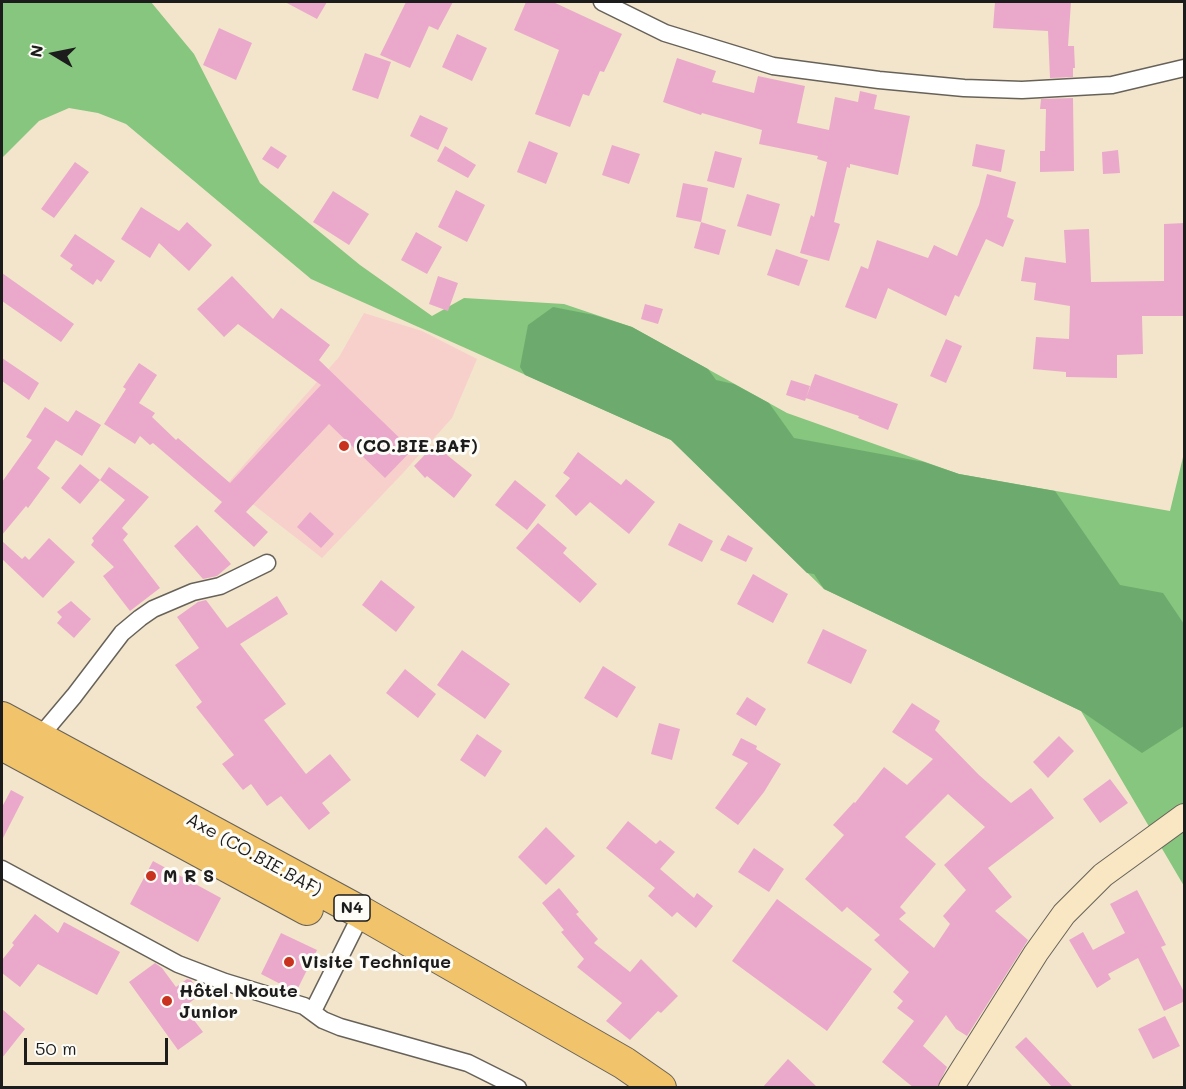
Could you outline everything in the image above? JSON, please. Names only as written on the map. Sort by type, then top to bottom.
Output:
[{"type":"highway","name":"Axe (CO.BIE.BAF)","points":[[2,718],[21,746],[624,1063],[660,1088]]},
{"type":"highway","name":"Axe (CO.BIE.BAF)","points":[[357,923],[621,1088]]},
{"type":"street","points":[[602,2],[665,33],[773,66],[879,80],[964,88],[1022,90],[1112,85],[1185,68]]},
{"type":"street","points":[[21,746],[74,696],[122,633],[140,618],[153,609],[193,592],[220,586],[267,563]]},
{"type":"street","points":[[951,1088],[1036,953],[1064,914],[1103,875],[1185,816]]},
{"type":"street","points":[[2,869],[178,964],[225,982],[304,1006],[323,1020],[468,1063],[518,1088]]},
{"type":"street","points":[[313,1011],[357,923]]},
{"type":"shaded area","name":"(CO.BIE.BAF)","points":[[364,313],[422,331],[477,359],[452,418],[322,558],[227,484],[339,357]]},
{"type":"green space","points":[[2,2],[151,2],[194,54],[260,183],[360,265],[432,316],[464,298],[564,304],[632,327],[787,413],[959,474],[1170,511],[1184,453],[1184,886],[1081,711],[824,589],[671,440],[311,279],[126,124],[98,113],[69,108],[39,121],[2,158]]},
{"type":"green space","points":[[553,307],[594,315],[632,327],[708,369],[716,380],[734,384],[769,403],[794,438],[924,462],[959,474],[1055,491],[1120,585],[1163,593],[1184,624],[1184,726],[1142,753],[1081,711],[824,589],[814,574],[807,573],[671,440],[525,375],[520,367],[528,325]]},
{"type":"building","points":[[285,2],[327,2],[317,19]]},
{"type":"building","points":[[406,2],[453,2],[438,30],[429,26],[410,68],[380,55]]},
{"type":"building","points":[[526,2],[553,2],[622,34],[604,72],[600,71],[589,96],[583,94],[570,127],[535,114],[559,50],[514,30]]},
{"type":"building","points":[[995,2],[1071,2],[1068,46],[1074,46],[1073,77],[1050,78],[1048,31],[993,28]]},
{"type":"building","points":[[219,28],[252,43],[236,80],[203,65]]},
{"type":"building","points":[[457,34],[487,48],[472,81],[442,67]]},
{"type":"building","points":[[365,53],[391,62],[378,99],[352,90]]},
{"type":"building","points":[[677,58],[716,71],[712,82],[754,93],[758,76],[805,86],[797,123],[829,130],[835,97],[858,102],[860,91],[877,95],[874,109],[910,116],[898,175],[850,164],[850,168],[847,167],[834,222],[840,224],[829,261],[800,253],[811,215],[814,217],[827,162],[817,159],[818,156],[759,144],[762,130],[702,113],[701,115],[663,102]]},
{"type":"building","points":[[1073,98],[1074,171],[1040,172],[1040,151],[1045,151],[1046,109],[1040,109],[1041,99]]},
{"type":"building","points":[[420,115],[448,128],[438,150],[410,136]]},
{"type":"building","points":[[529,141],[558,153],[546,184],[517,172]]},
{"type":"building","points":[[976,144],[1005,150],[1001,172],[972,166]]},
{"type":"building","points":[[612,145],[640,154],[629,184],[602,175]]},
{"type":"building","points":[[271,146],[287,156],[278,169],[262,159]]},
{"type":"building","points":[[445,146],[476,165],[468,178],[437,161]]},
{"type":"building","points":[[1118,150],[1120,173],[1103,174],[1102,152]]},
{"type":"building","points":[[715,151],[742,158],[734,188],[707,181]]},
{"type":"building","points":[[75,162],[89,172],[54,218],[41,209]]},
{"type":"building","points":[[987,174],[1016,182],[1007,217],[1014,220],[1003,247],[986,239],[959,297],[955,295],[946,316],[888,288],[876,319],[845,307],[861,266],[868,269],[877,240],[928,258],[934,245],[957,256],[979,205]]},
{"type":"building","points":[[683,183],[708,188],[701,222],[676,217]]},
{"type":"building","points":[[456,190],[485,205],[467,242],[438,227]]},
{"type":"building","points":[[333,191],[369,214],[349,245],[313,222]]},
{"type":"building","points":[[747,194],[780,204],[771,236],[737,226]]},
{"type":"building","points":[[141,207],[179,231],[187,222],[212,245],[189,271],[159,243],[150,258],[121,239]]},
{"type":"building","points":[[701,222],[726,230],[719,255],[694,248]]},
{"type":"building","points":[[1185,223],[1185,316],[1142,316],[1143,354],[1117,355],[1117,378],[1066,377],[1066,372],[1033,369],[1036,337],[1069,339],[1070,306],[1034,300],[1036,283],[1021,281],[1025,257],[1066,263],[1064,230],[1089,229],[1091,282],[1164,281],[1164,224]]},
{"type":"building","points":[[416,232],[442,247],[427,274],[401,260]]},
{"type":"building","points":[[75,234],[115,261],[101,282],[97,279],[93,285],[70,269],[73,265],[60,256]]},
{"type":"building","points":[[776,249],[808,260],[799,286],[767,275]]},
{"type":"building","points":[[2,273],[74,324],[61,342],[2,301]]},
{"type":"building","points":[[232,276],[273,319],[281,308],[330,345],[319,360],[412,450],[385,478],[329,424],[246,512],[268,532],[254,547],[214,511],[222,502],[153,443],[150,445],[140,436],[135,444],[104,424],[126,389],[123,387],[139,363],[157,375],[139,403],[155,413],[152,417],[176,440],[178,438],[230,483],[321,385],[238,324],[224,337],[197,309]]},
{"type":"building","points":[[438,276],[458,283],[448,311],[429,304]]},
{"type":"building","points":[[645,304],[663,309],[658,324],[641,319]]},
{"type":"building","points":[[946,339],[962,346],[946,383],[930,376]]},
{"type":"building","points":[[2,358],[39,383],[29,400],[2,381]]},
{"type":"building","points":[[815,374],[898,404],[888,430],[858,418],[859,416],[806,398]]},
{"type":"building","points":[[791,380],[810,386],[805,401],[786,395]]},
{"type":"building","points":[[45,407],[68,422],[76,410],[101,425],[82,456],[56,440],[37,468],[50,478],[28,508],[26,506],[2,535],[2,482],[32,440],[26,437]]},
{"type":"building","points":[[439,440],[451,451],[447,455],[472,475],[454,498],[427,476],[425,478],[414,466]]},
{"type":"building","points":[[578,452],[621,485],[626,479],[655,502],[629,534],[590,502],[576,516],[555,496],[570,478],[563,473]]},
{"type":"building","points":[[80,464],[100,480],[80,504],[61,488]]},
{"type":"building","points":[[109,467],[149,497],[122,528],[128,534],[123,540],[160,588],[130,611],[103,576],[114,567],[91,545],[94,541],[92,538],[125,500],[100,480]]},
{"type":"building","points":[[515,480],[546,505],[527,530],[495,505]]},
{"type":"building","points":[[310,512],[334,534],[321,548],[297,527]]},
{"type":"building","points":[[538,523],[567,548],[563,553],[597,584],[580,603],[516,548]]},
{"type":"building","points":[[679,523],[713,541],[702,562],[668,545]]},
{"type":"building","points":[[197,525],[231,564],[217,576],[203,579],[174,546]]},
{"type":"building","points":[[728,535],[753,548],[746,562],[720,550]]},
{"type":"building","points":[[49,538],[75,562],[43,598],[2,559],[2,541],[22,559],[25,556],[29,560]]},
{"type":"building","points":[[753,574],[788,594],[773,623],[737,604]]},
{"type":"building","points":[[381,580],[415,607],[396,632],[362,605]]},
{"type":"building","points":[[277,596],[288,614],[240,644],[286,704],[264,720],[306,774],[330,754],[351,780],[322,803],[330,813],[309,830],[281,796],[267,806],[251,784],[243,790],[222,764],[234,755],[196,707],[202,702],[175,665],[199,648],[177,617],[198,602],[206,600],[227,628]]},
{"type":"building","points":[[71,601],[91,619],[74,638],[57,623],[62,617],[57,612]]},
{"type":"building","points":[[823,629],[867,650],[851,684],[807,663]]},
{"type":"building","points":[[462,650],[510,684],[485,719],[437,685]]},
{"type":"building","points":[[603,666],[636,687],[617,718],[584,698]]},
{"type":"building","points":[[405,669],[436,694],[418,718],[386,693]]},
{"type":"building","points":[[747,697],[766,709],[756,726],[736,714]]},
{"type":"building","points":[[912,703],[940,721],[935,730],[979,775],[1011,803],[1031,788],[1054,818],[988,868],[1012,897],[995,911],[1028,940],[967,1036],[956,1029],[946,1015],[923,1046],[947,1067],[937,1088],[914,1088],[882,1062],[914,1021],[897,1008],[903,1001],[893,992],[909,972],[874,940],[880,935],[847,907],[842,912],[805,879],[844,835],[833,825],[855,803],[884,767],[907,785],[933,759],[892,732]],"holes":[[[948,794],[985,827],[944,865],[966,890],[943,916],[950,924],[934,948],[899,919],[906,913],[900,907],[936,864],[905,837]]]},
{"type":"building","points":[[659,723],[680,729],[672,760],[651,754]]},
{"type":"building","points":[[477,734],[502,751],[485,777],[460,760]]},
{"type":"building","points":[[1059,736],[1074,751],[1048,778],[1033,762]]},
{"type":"building","points":[[741,738],[757,746],[756,749],[781,764],[764,792],[738,825],[715,808],[748,763],[732,755]]},
{"type":"building","points":[[1110,779],[1128,803],[1100,823],[1083,799]]},
{"type":"building","points":[[11,790],[24,797],[2,840],[2,807]]},
{"type":"building","points":[[628,821],[656,844],[660,840],[675,852],[660,869],[694,898],[697,893],[713,906],[696,928],[677,912],[672,917],[648,896],[655,888],[606,848]]},
{"type":"building","points":[[546,827],[575,856],[546,885],[518,857]]},
{"type":"building","points":[[754,848],[784,869],[769,892],[738,872]]},
{"type":"building","points":[[153,861],[221,898],[198,942],[130,904]]},
{"type":"building","points":[[559,888],[579,912],[576,914],[598,939],[594,943],[630,972],[641,959],[678,996],[661,1013],[658,1011],[630,1040],[606,1021],[622,1003],[577,967],[584,959],[561,932],[564,930],[542,903]]},
{"type":"building","points":[[1137,890],[1166,945],[1161,947],[1185,994],[1185,1001],[1164,1011],[1138,958],[1108,974],[1111,979],[1097,988],[1069,940],[1083,932],[1093,950],[1125,933],[1110,904]]},
{"type":"building","points":[[777,899],[872,969],[827,1031],[732,961]]},
{"type":"building","points":[[35,914],[58,933],[64,922],[120,952],[97,995],[38,964],[20,987],[2,973],[2,960]]},
{"type":"building","name":"Visite Technique","points":[[281,933],[317,950],[296,992],[261,974]]},
{"type":"building","name":"Hôtel Nkoute Junior","points":[[155,963],[162,968],[176,987],[187,979],[191,980],[201,994],[184,1007],[203,1032],[178,1050],[129,982]]},
{"type":"building","points":[[2,1009],[25,1029],[2,1058]]},
{"type":"building","points":[[1165,1016],[1180,1046],[1153,1059],[1138,1029]]},
{"type":"building","points":[[1026,1037],[1074,1088],[1053,1088],[1015,1047]]},
{"type":"building","points":[[788,1059],[818,1088],[762,1088]]},
{"type":"place","name":"(CO.BIE.BAF)","points":[[344,446]]},
{"type":"place","name":"M R S","points":[[151,876]]},
{"type":"place","name":"Visite Technique","points":[[289,962]]},
{"type":"place","name":"Hôtel Nkoute Junior","points":[[167,1001]]}]
